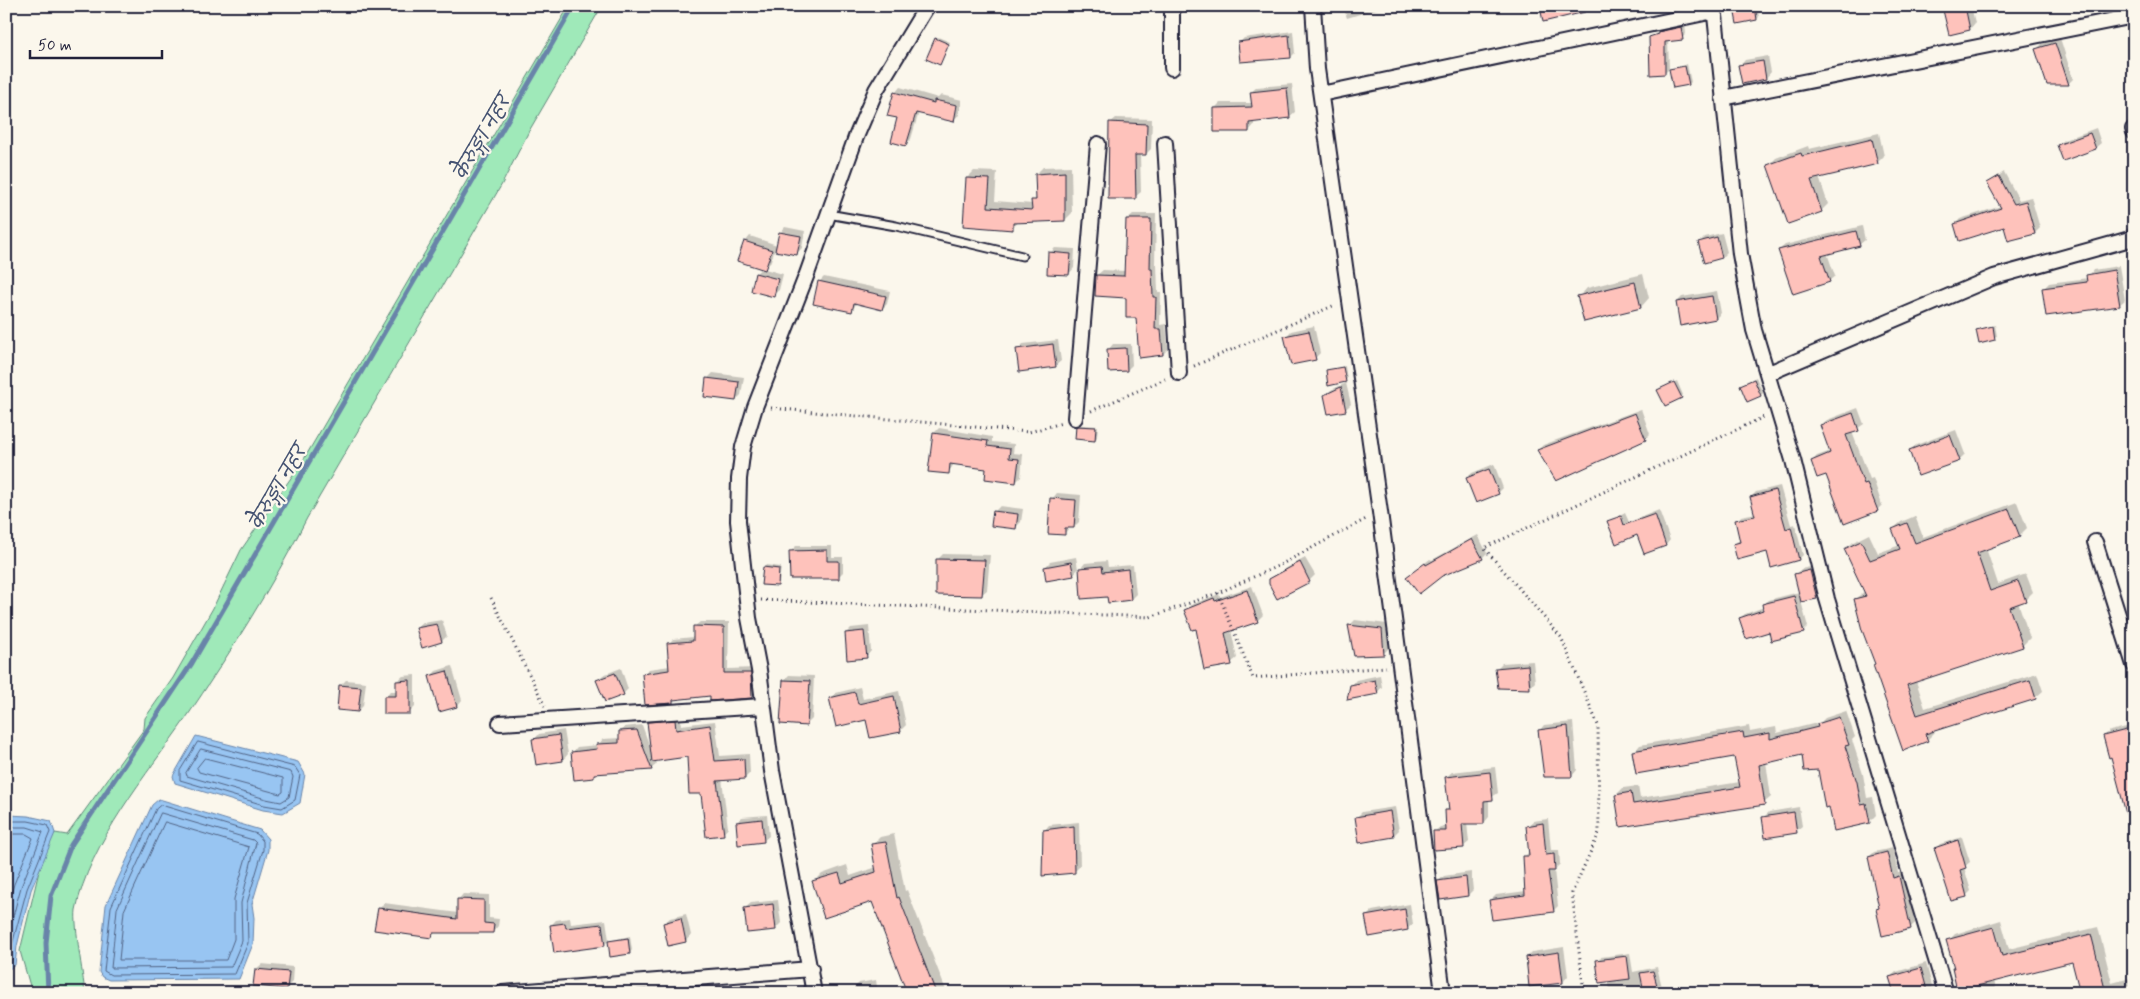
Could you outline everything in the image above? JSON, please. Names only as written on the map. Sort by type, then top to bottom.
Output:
[{"type":"street","points":[[814,993],[811,969],[772,771],[738,521],[739,480],[743,447],[755,407],[856,137],[876,90],[927,6]]},
{"type":"street","points":[[1172,6],[1172,68]]},
{"type":"street","points":[[1313,6],[1317,69],[1380,512],[1443,993]]},
{"type":"street","points":[[1321,94],[1714,8],[1740,254],[1754,330],[1769,373],[1793,460],[1826,599],[1946,993]]},
{"type":"street","points":[[1723,98],[2134,16]]},
{"type":"street","points":[[1075,418],[1098,144]]},
{"type":"street","points":[[1165,144],[1178,373]]},
{"type":"street","points":[[1769,373],[1994,278],[2130,239],[2134,235]]},
{"type":"street","points":[[2096,542],[2134,665]]},
{"type":"street","points":[[500,723],[763,706]]},
{"type":"street","points":[[502,993],[811,969]]},
{"type":"lane","points":[[828,214],[896,226],[1022,256]]},
{"type":"path","points":[[755,407],[1029,432],[1049,428],[1075,418],[1349,299]]},
{"type":"path","points":[[1584,993],[1572,892],[1599,833],[1598,725],[1560,637],[1484,548],[1778,411]]},
{"type":"path","points":[[748,600],[1150,617],[1218,594],[1280,565],[1380,512]]},
{"type":"path","points":[[1218,594],[1253,678],[1401,666]]},
{"type":"path","points":[[491,598],[553,720]]},
{"type":"green space","points":[[569,6],[602,6],[529,131],[502,184],[307,518],[265,594],[202,694],[122,809],[93,859],[76,910],[77,938],[85,993],[32,993],[20,951],[44,850],[55,833],[67,835],[144,729],[145,718],[173,678],[213,608],[241,550],[304,459]]},
{"type":"water","points":[[196,736],[298,762],[305,774],[300,803],[283,813],[263,810],[175,783],[173,776]]},
{"type":"water","points":[[159,799],[260,830],[268,839],[268,850],[252,904],[254,918],[253,944],[239,979],[109,980],[102,977],[99,972],[106,905],[152,805]]},
{"type":"water","points":[[9,815],[28,816],[51,821],[55,833],[31,890],[17,946],[15,965],[6,971],[6,817]]},
{"type":"building","points":[[1540,6],[1584,6],[1585,12],[1543,22]]},
{"type":"building","points":[[1755,6],[1757,20],[1737,24],[1734,8]]},
{"type":"building","points":[[1942,6],[1965,6],[1970,30],[1949,35]]},
{"type":"building","points":[[1681,27],[1683,40],[1665,42],[1665,74],[1650,75],[1649,37],[1658,34],[1658,32]]},
{"type":"building","points":[[1289,35],[1291,58],[1240,62],[1238,42]]},
{"type":"building","points":[[935,38],[949,44],[940,65],[926,59]]},
{"type":"building","points":[[2055,43],[2069,85],[2047,85],[2035,49]]},
{"type":"building","points":[[1763,61],[1766,79],[1742,84],[1738,65]]},
{"type":"building","points":[[1685,66],[1689,85],[1673,88],[1669,69]]},
{"type":"building","points":[[1287,88],[1290,118],[1249,123],[1249,132],[1214,132],[1214,108],[1252,107],[1250,92]]},
{"type":"building","points":[[894,92],[934,103],[934,100],[957,105],[954,122],[916,113],[906,146],[891,142],[897,118],[887,116]]},
{"type":"building","points":[[1109,122],[1147,124],[1146,155],[1135,155],[1136,199],[1108,199]]},
{"type":"building","points":[[2090,133],[2096,149],[2063,161],[2057,145]]},
{"type":"building","points":[[1872,139],[1878,164],[1811,180],[1822,212],[1788,224],[1767,165],[1801,153],[1802,156]]},
{"type":"building","points":[[1065,172],[1065,221],[1013,223],[1013,230],[963,226],[966,178],[990,179],[988,207],[1032,210],[1031,200],[1036,200],[1035,174]]},
{"type":"building","points":[[1999,176],[2014,204],[2026,201],[2035,234],[2008,241],[2004,227],[1959,241],[1954,224],[2001,208],[1987,183]]},
{"type":"building","points":[[1126,219],[1151,219],[1150,269],[1152,269],[1153,297],[1156,297],[1155,329],[1161,329],[1163,355],[1139,358],[1136,318],[1126,318],[1126,298],[1095,296],[1096,275],[1124,276]]},
{"type":"building","points":[[1856,231],[1860,246],[1821,256],[1830,282],[1793,294],[1778,250]]},
{"type":"building","points":[[779,232],[801,236],[797,255],[775,251]]},
{"type":"building","points":[[1717,237],[1722,258],[1704,263],[1698,242]]},
{"type":"building","points":[[744,241],[772,250],[765,270],[737,261]]},
{"type":"building","points":[[1048,252],[1071,254],[1069,275],[1047,274]]},
{"type":"building","points":[[2114,270],[2120,306],[2046,316],[2042,288],[2087,282],[2086,275]]},
{"type":"building","points":[[755,273],[778,279],[774,297],[751,291]]},
{"type":"building","points":[[818,281],[886,296],[882,310],[854,303],[852,312],[813,304]]},
{"type":"building","points":[[1635,282],[1641,308],[1584,322],[1577,296]]},
{"type":"building","points":[[1712,296],[1716,319],[1680,326],[1676,302]]},
{"type":"building","points":[[1993,326],[1995,340],[1979,344],[1976,330]]},
{"type":"building","points":[[1309,331],[1316,360],[1291,365],[1284,336]]},
{"type":"building","points":[[1053,344],[1056,367],[1019,372],[1016,349]]},
{"type":"building","points":[[1126,348],[1127,371],[1108,372],[1107,349]]},
{"type":"building","points":[[1343,367],[1346,382],[1328,386],[1326,370]]},
{"type":"building","points":[[706,378],[739,382],[736,401],[704,397]]},
{"type":"building","points":[[1754,379],[1761,396],[1747,402],[1740,385]]},
{"type":"building","points":[[1674,382],[1682,398],[1665,406],[1657,390]]},
{"type":"building","points":[[1341,387],[1346,411],[1328,414],[1324,395]]},
{"type":"building","points":[[1635,413],[1646,440],[1556,481],[1537,450]]},
{"type":"building","points":[[1853,413],[1859,431],[1846,435],[1864,484],[1867,483],[1878,511],[1844,524],[1826,475],[1817,478],[1811,461],[1830,453],[1820,425]]},
{"type":"building","points":[[1076,426],[1096,427],[1095,441],[1075,439]]},
{"type":"building","points":[[933,433],[988,441],[987,446],[1010,449],[1009,458],[1019,459],[1016,483],[985,479],[986,469],[950,464],[949,474],[928,472]]},
{"type":"building","points":[[1950,435],[1960,461],[1918,476],[1909,450]]},
{"type":"building","points":[[1489,469],[1499,494],[1476,503],[1466,478]]},
{"type":"building","points":[[1775,490],[1786,529],[1791,527],[1799,560],[1771,568],[1767,552],[1737,560],[1733,544],[1740,542],[1735,520],[1755,516],[1750,497]]},
{"type":"building","points":[[1050,498],[1076,500],[1074,528],[1065,528],[1065,535],[1048,534]]},
{"type":"building","points":[[2009,509],[2020,537],[1977,553],[1990,591],[2018,581],[2026,601],[2009,607],[2023,647],[1907,685],[1917,715],[2030,680],[2036,699],[1925,734],[1928,741],[1903,751],[1873,665],[1875,664],[1862,630],[1854,599],[1866,596],[1844,549],[1861,541],[1870,560],[1900,549],[1892,529],[1907,523],[1915,543]]},
{"type":"building","points":[[993,511],[1018,514],[1016,529],[991,526]]},
{"type":"building","points":[[1655,514],[1666,546],[1644,554],[1637,535],[1616,544],[1607,521],[1621,516],[1624,525]]},
{"type":"building","points":[[1472,539],[1483,559],[1442,576],[1419,594],[1406,577],[1425,563],[1426,565]]},
{"type":"building","points":[[827,550],[827,561],[839,561],[839,579],[790,579],[789,551]]},
{"type":"building","points":[[936,559],[985,560],[982,596],[936,595]]},
{"type":"building","points":[[1071,562],[1074,576],[1046,581],[1044,567]]},
{"type":"building","points":[[1300,562],[1310,582],[1277,599],[1269,584],[1269,579]]},
{"type":"building","points":[[1102,566],[1103,572],[1128,569],[1131,600],[1108,603],[1107,597],[1081,599],[1079,568]]},
{"type":"building","points":[[763,567],[779,569],[778,586],[761,585]]},
{"type":"building","points":[[1810,570],[1817,599],[1801,602],[1794,574]]},
{"type":"building","points":[[1247,590],[1258,622],[1225,633],[1232,665],[1204,670],[1196,629],[1192,630],[1184,610],[1214,598],[1215,601]]},
{"type":"building","points":[[1794,596],[1804,633],[1771,641],[1769,632],[1746,639],[1739,618],[1763,610],[1762,604]]},
{"type":"building","points":[[437,624],[442,642],[422,648],[416,628]]},
{"type":"building","points":[[1348,625],[1382,629],[1384,655],[1354,656]]},
{"type":"building","points":[[693,626],[724,627],[724,673],[751,673],[752,698],[710,701],[710,696],[673,700],[673,703],[645,705],[642,674],[669,670],[667,643],[693,641]]},
{"type":"building","points":[[864,631],[867,658],[847,660],[845,633]]},
{"type":"building","points":[[1528,665],[1530,689],[1498,688],[1495,668]]},
{"type":"building","points":[[447,671],[457,707],[439,712],[429,676]]},
{"type":"building","points":[[615,673],[624,695],[605,702],[596,680]]},
{"type":"building","points":[[410,680],[410,714],[384,714],[384,696],[396,696],[396,681]]},
{"type":"building","points":[[783,680],[810,681],[807,726],[780,724]]},
{"type":"building","points":[[1375,680],[1378,694],[1347,700],[1350,685]]},
{"type":"building","points":[[339,685],[361,687],[358,712],[337,710]]},
{"type":"building","points":[[855,692],[858,704],[894,696],[901,732],[870,738],[866,720],[836,727],[829,698]]},
{"type":"building","points":[[1839,717],[1849,745],[1845,746],[1857,782],[1861,804],[1866,803],[1870,823],[1834,831],[1829,807],[1825,808],[1818,770],[1804,771],[1802,755],[1759,765],[1765,805],[1620,827],[1615,795],[1631,792],[1633,804],[1740,787],[1734,757],[1636,774],[1632,751],[1743,732],[1744,738],[1770,733],[1770,739],[1818,727],[1817,724]]},
{"type":"building","points":[[675,720],[676,730],[710,725],[715,761],[744,759],[745,779],[717,781],[724,835],[706,837],[701,794],[689,794],[687,757],[652,762],[647,722]]},
{"type":"building","points":[[1568,726],[1572,777],[1544,777],[1538,730]]},
{"type":"building","points":[[2134,728],[2134,824],[2129,825],[2111,757],[2109,758],[2103,736]]},
{"type":"building","points":[[637,730],[652,770],[594,774],[594,778],[574,780],[571,752],[597,749],[596,744],[619,743],[619,731]]},
{"type":"building","points":[[559,735],[563,761],[536,765],[532,739]]},
{"type":"building","points":[[1490,772],[1493,800],[1484,801],[1484,824],[1462,824],[1464,848],[1434,850],[1433,831],[1446,831],[1445,810],[1449,810],[1445,777]]},
{"type":"building","points":[[1390,811],[1394,837],[1359,843],[1355,817]]},
{"type":"building","points":[[1794,812],[1797,833],[1765,838],[1762,817]]},
{"type":"building","points":[[762,819],[764,842],[738,845],[736,822]]},
{"type":"building","points":[[1543,823],[1546,855],[1554,854],[1555,871],[1548,871],[1554,912],[1492,920],[1489,900],[1525,895],[1523,856],[1529,856],[1526,826]]},
{"type":"building","points":[[1074,826],[1075,873],[1042,876],[1043,830]]},
{"type":"building","points":[[1958,840],[1966,868],[1960,870],[1967,897],[1951,901],[1934,848]]},
{"type":"building","points":[[886,842],[897,898],[899,897],[936,993],[907,993],[872,902],[824,918],[812,881],[839,873],[842,883],[876,872],[871,844]]},
{"type":"building","points":[[1887,852],[1893,878],[1899,876],[1911,929],[1882,936],[1876,909],[1879,908],[1868,857]]},
{"type":"building","points":[[1466,877],[1468,896],[1440,900],[1437,881]]},
{"type":"building","points":[[457,899],[484,900],[484,923],[494,924],[493,933],[433,933],[432,938],[374,930],[378,908],[457,919]]},
{"type":"building","points":[[773,904],[776,930],[747,933],[744,908]]},
{"type":"building","points":[[1405,909],[1408,930],[1369,937],[1365,916]]},
{"type":"building","points":[[681,918],[686,942],[668,946],[663,923]]},
{"type":"building","points":[[565,923],[566,928],[602,924],[605,946],[554,953],[550,925]]},
{"type":"building","points":[[1994,927],[2002,956],[2091,934],[2106,993],[2080,993],[2072,962],[1957,991],[1952,968],[1954,968],[1946,940]]},
{"type":"building","points":[[628,938],[630,954],[610,957],[608,941]]},
{"type":"building","points":[[1559,952],[1563,983],[1529,987],[1526,957]]},
{"type":"building","points":[[1627,956],[1630,979],[1599,983],[1596,960]]},
{"type":"building","points":[[1921,968],[1927,990],[1917,993],[1894,993],[1889,977]]},
{"type":"building","points":[[255,969],[289,972],[287,989],[253,986]]},
{"type":"building","points":[[1653,971],[1658,989],[1644,992],[1640,973]]},
{"type":"waterway","name":"केेरुङ्गा नहर","points":[[48,993],[46,943],[51,896],[71,845],[192,663],[574,6]]}]
